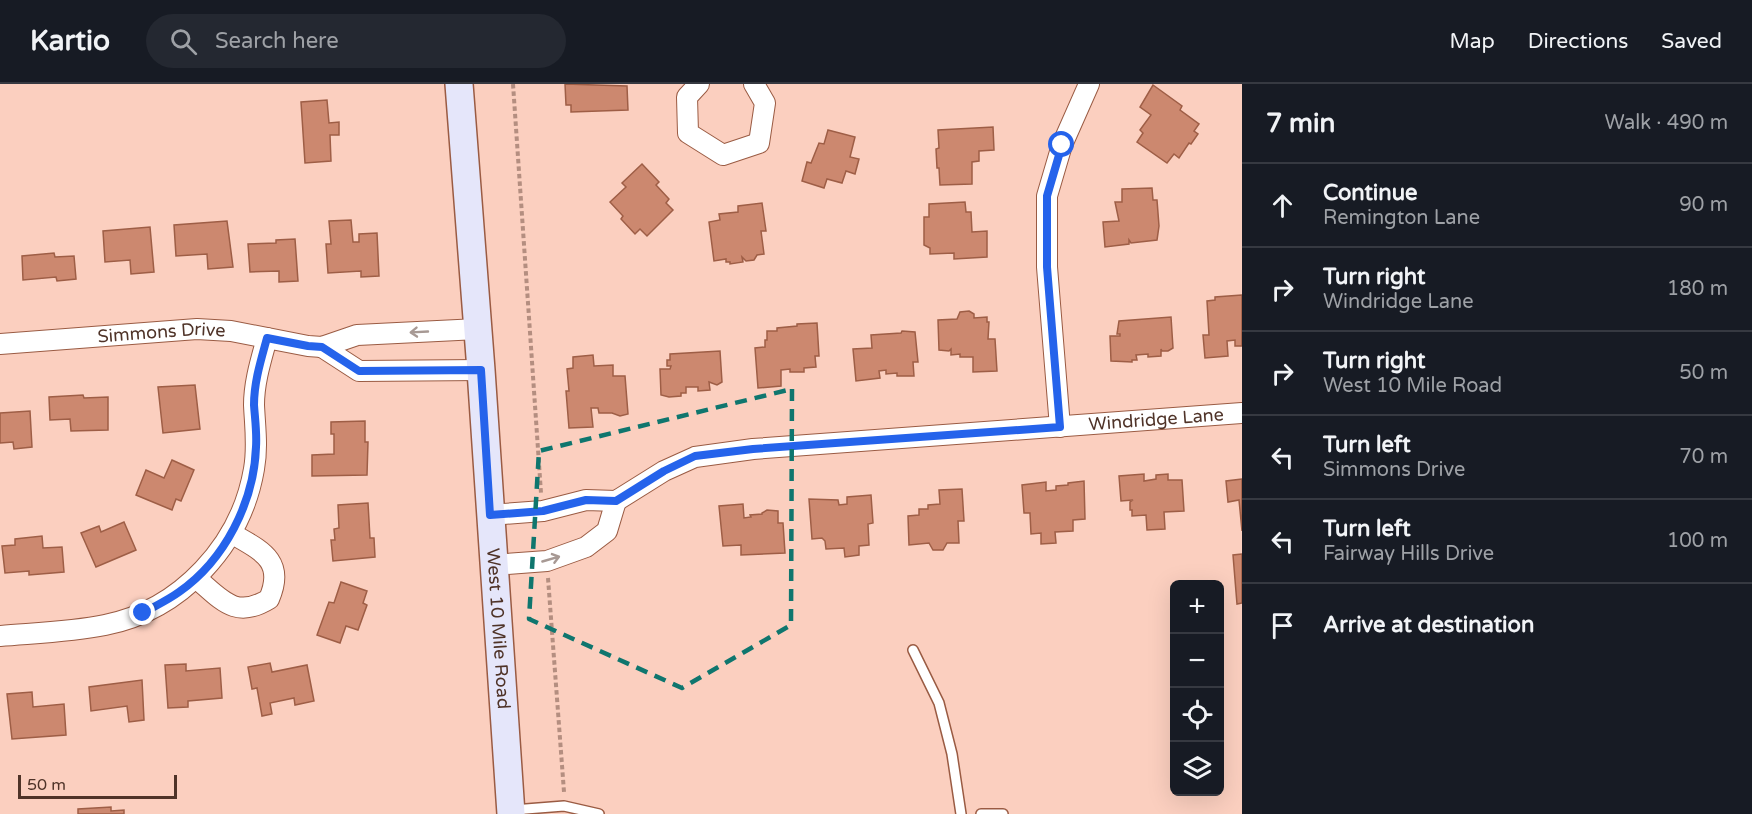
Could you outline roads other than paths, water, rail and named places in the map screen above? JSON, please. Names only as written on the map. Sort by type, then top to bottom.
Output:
[{"type":"main road","name":"West 10 Mile Road","points":[[459,84],[481,370],[510,812]]},
{"type":"street","points":[[699,84],[687,97],[688,133],[723,155],[759,143],[765,103],[754,84]]},
{"type":"street","points":[[1060,427],[1047,267],[1047,196],[1062,145],[1089,84]]},
{"type":"street","name":"Simmons Drive","points":[[0,344],[197,329],[222,330],[322,347],[357,335],[478,329]]},
{"type":"street","points":[[0,636],[85,628],[124,620],[162,603],[196,578],[231,533],[244,504],[254,467],[256,446],[254,404],[267,338]]},
{"type":"street","name":"Simmons Drive","points":[[322,347],[359,371],[481,370]]},
{"type":"street","name":"Windridge Lane","points":[[616,501],[664,471],[695,456],[753,449],[1242,413]]},
{"type":"street","points":[[490,515],[543,511],[586,500],[616,501],[607,531],[586,547],[547,561],[493,566]]},
{"type":"street","points":[[196,578],[232,606],[243,609],[256,607],[269,599],[275,579],[270,561],[264,553],[231,533]]},
{"type":"lane","points":[[913,650],[939,704],[952,754],[961,814]]},
{"type":"lane","points":[[510,812],[564,806],[599,814]]},
{"type":"lane","points":[[981,814],[1003,814]]}]
